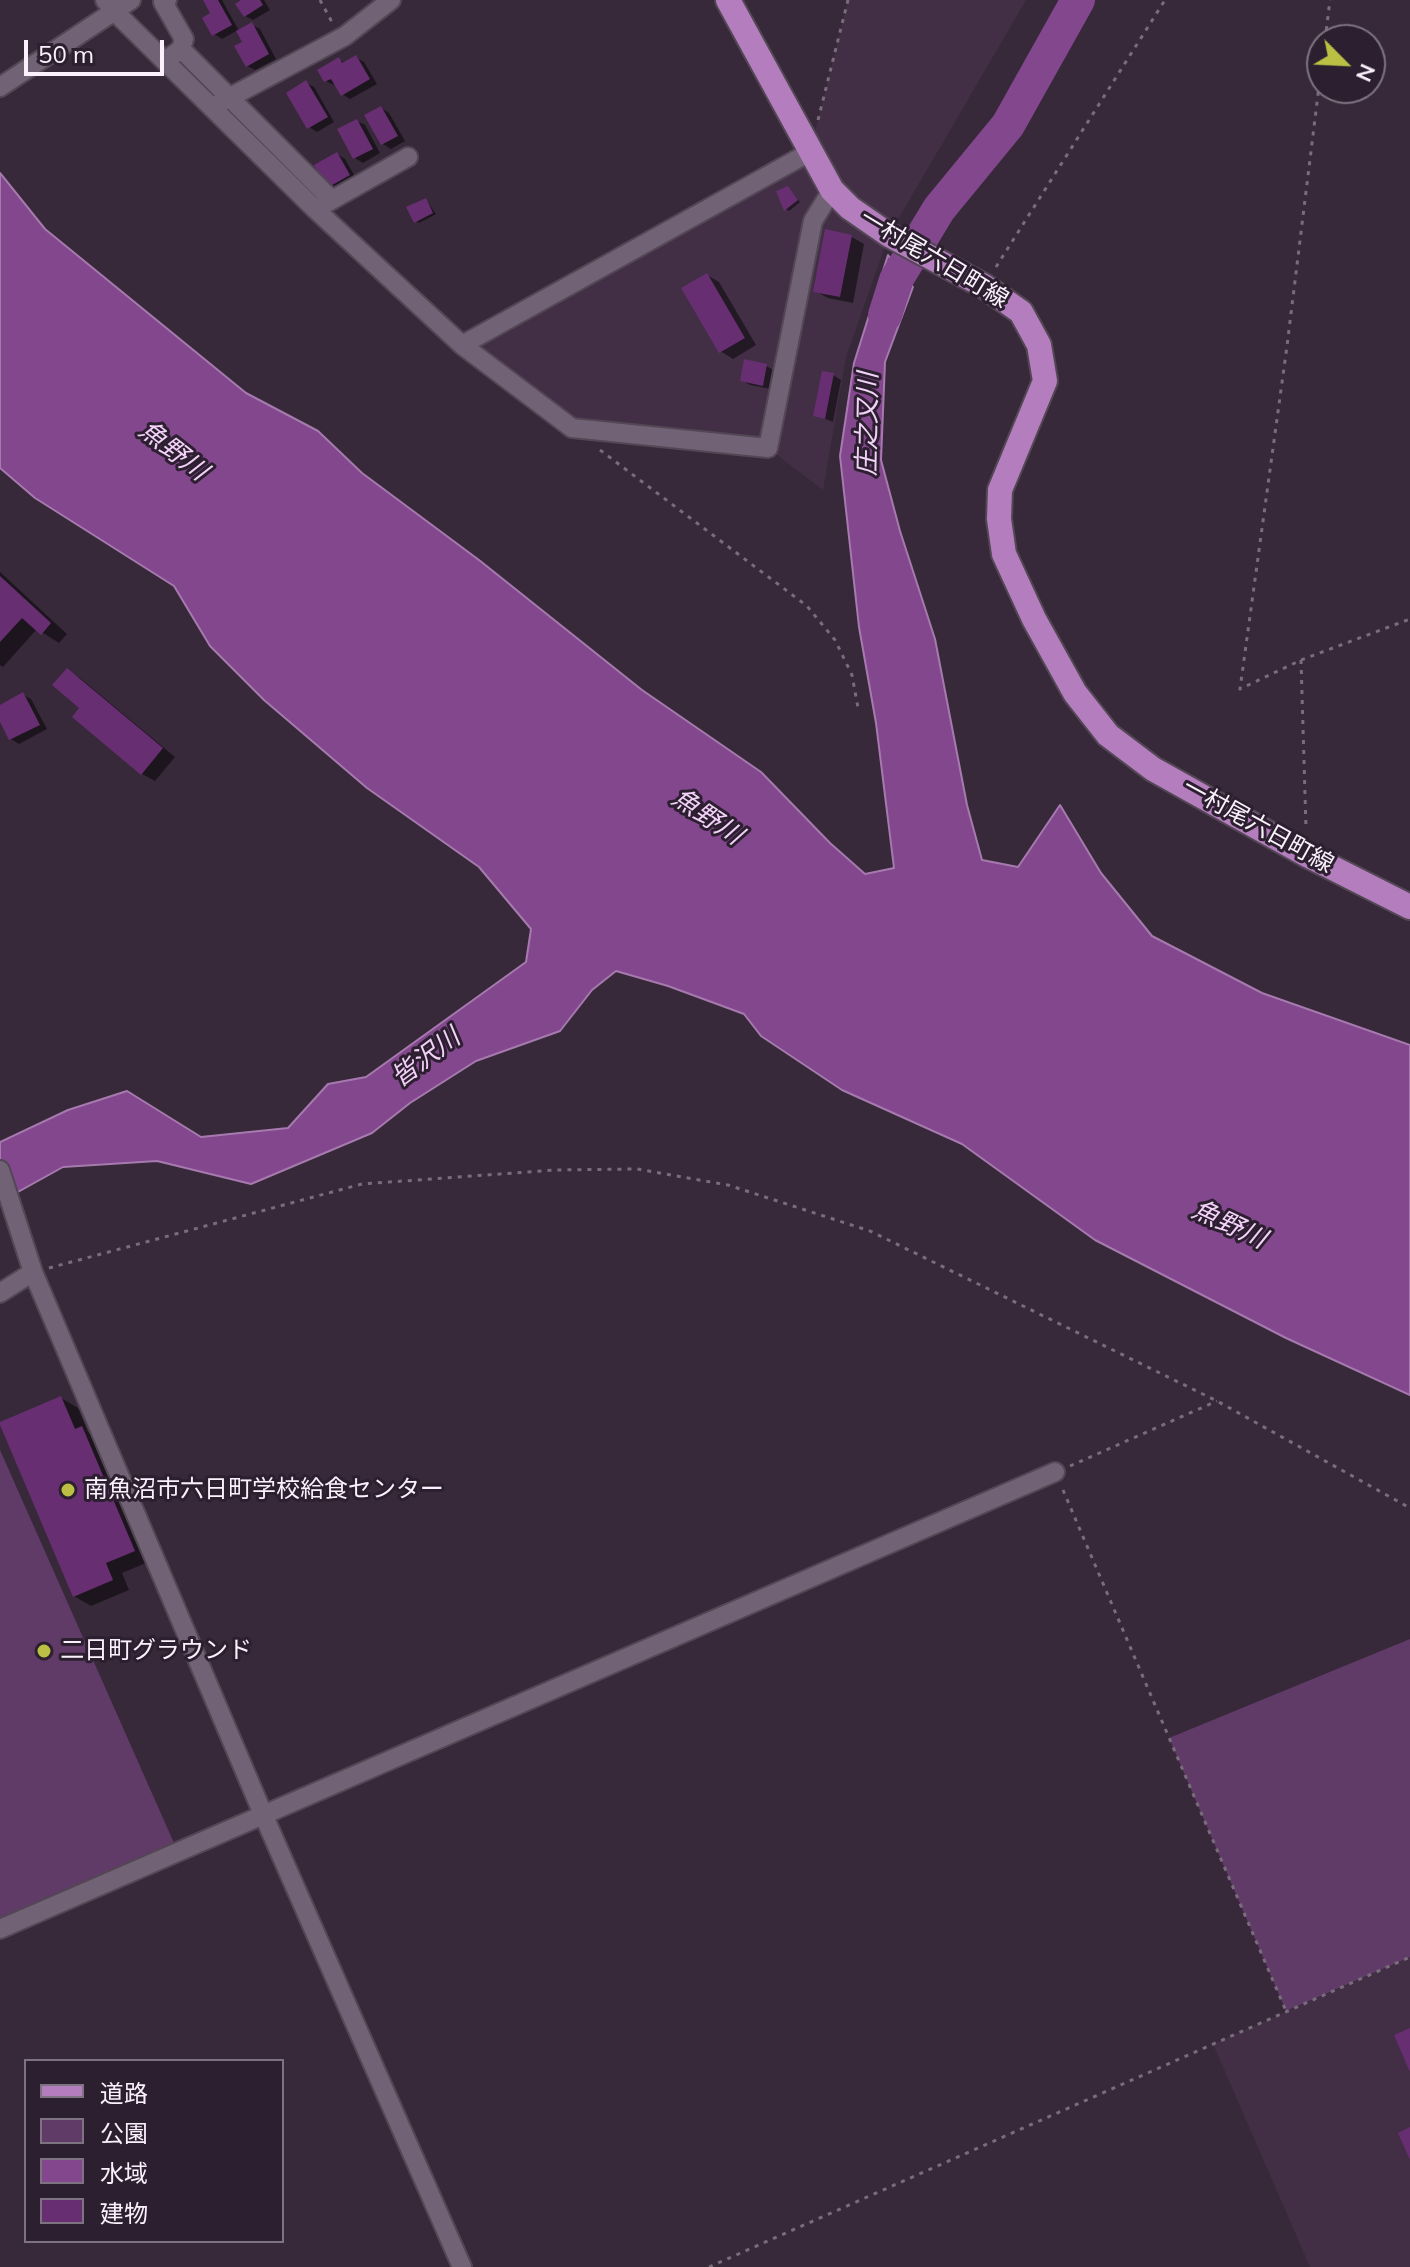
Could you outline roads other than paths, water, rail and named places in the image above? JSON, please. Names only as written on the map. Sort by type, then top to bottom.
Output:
[{"type":"main road","name":"一村尾六日町線","points":[[728,0],[832,190],[850,208],[889,235],[980,284],[1021,312],[1039,345],[1045,381],[1000,490],[999,519],[1004,554],[1034,619],[1068,681],[1108,735],[1153,769],[1307,855],[1410,907]]},
{"type":"street","points":[[0,87],[110,6],[131,0]]},
{"type":"street","points":[[164,61],[181,49],[184,39],[163,2],[167,0]]},
{"type":"street","points":[[211,107],[345,36],[391,0]]},
{"type":"street","points":[[110,6],[315,209],[462,345],[572,428],[768,448],[813,221],[832,190]]},
{"type":"street","points":[[181,49],[332,200]]},
{"type":"street","points":[[462,345],[810,152]]},
{"type":"street","points":[[315,209],[408,157]]},
{"type":"street","points":[[0,1170],[33,1272],[263,1814],[462,2267]]},
{"type":"street","points":[[0,1293],[33,1272]]},
{"type":"street","points":[[0,1929],[1055,1472]]},
{"type":"water","points":[[0,173],[45,229],[246,393],[318,431],[362,473],[479,560],[642,690],[761,772],[865,874],[894,868],[876,723],[859,627],[840,456],[854,363],[888,255],[913,287],[885,362],[881,460],[935,639],[967,805],[982,860],[1018,867],[1060,805],[1101,873],[1152,936],[1262,993],[1410,1045],[1410,1395],[1286,1338],[1095,1240],[962,1144],[842,1090],[761,1036],[744,1014],[616,971],[592,990],[560,1031],[476,1061],[410,1103],[372,1133],[251,1184],[157,1161],[63,1167],[0,1202],[0,1142],[68,1110],[127,1091],[201,1137],[288,1128],[328,1084],[366,1077],[526,962],[531,929],[479,867],[367,788],[264,700],[210,646],[174,586],[35,498],[0,468]]},
{"type":"waterway","name":"庄之又川","points":[[885,315],[896,280],[939,209],[1008,125],[1078,0]]},
{"type":"place","name":"南魚沼市六日町学校給食センター","points":[[68,1490]]},
{"type":"place","name":"二日町グラウンド","points":[[44,1651]]},
{"type":"water label","name":"魚野川","points":[[173,451]]},
{"type":"water label","name":"魚野川","points":[[707,817]]},
{"type":"water label","name":"皆沢川","points":[[426,1058]]},
{"type":"water label","name":"魚野川","points":[[1229,1225]]}]
